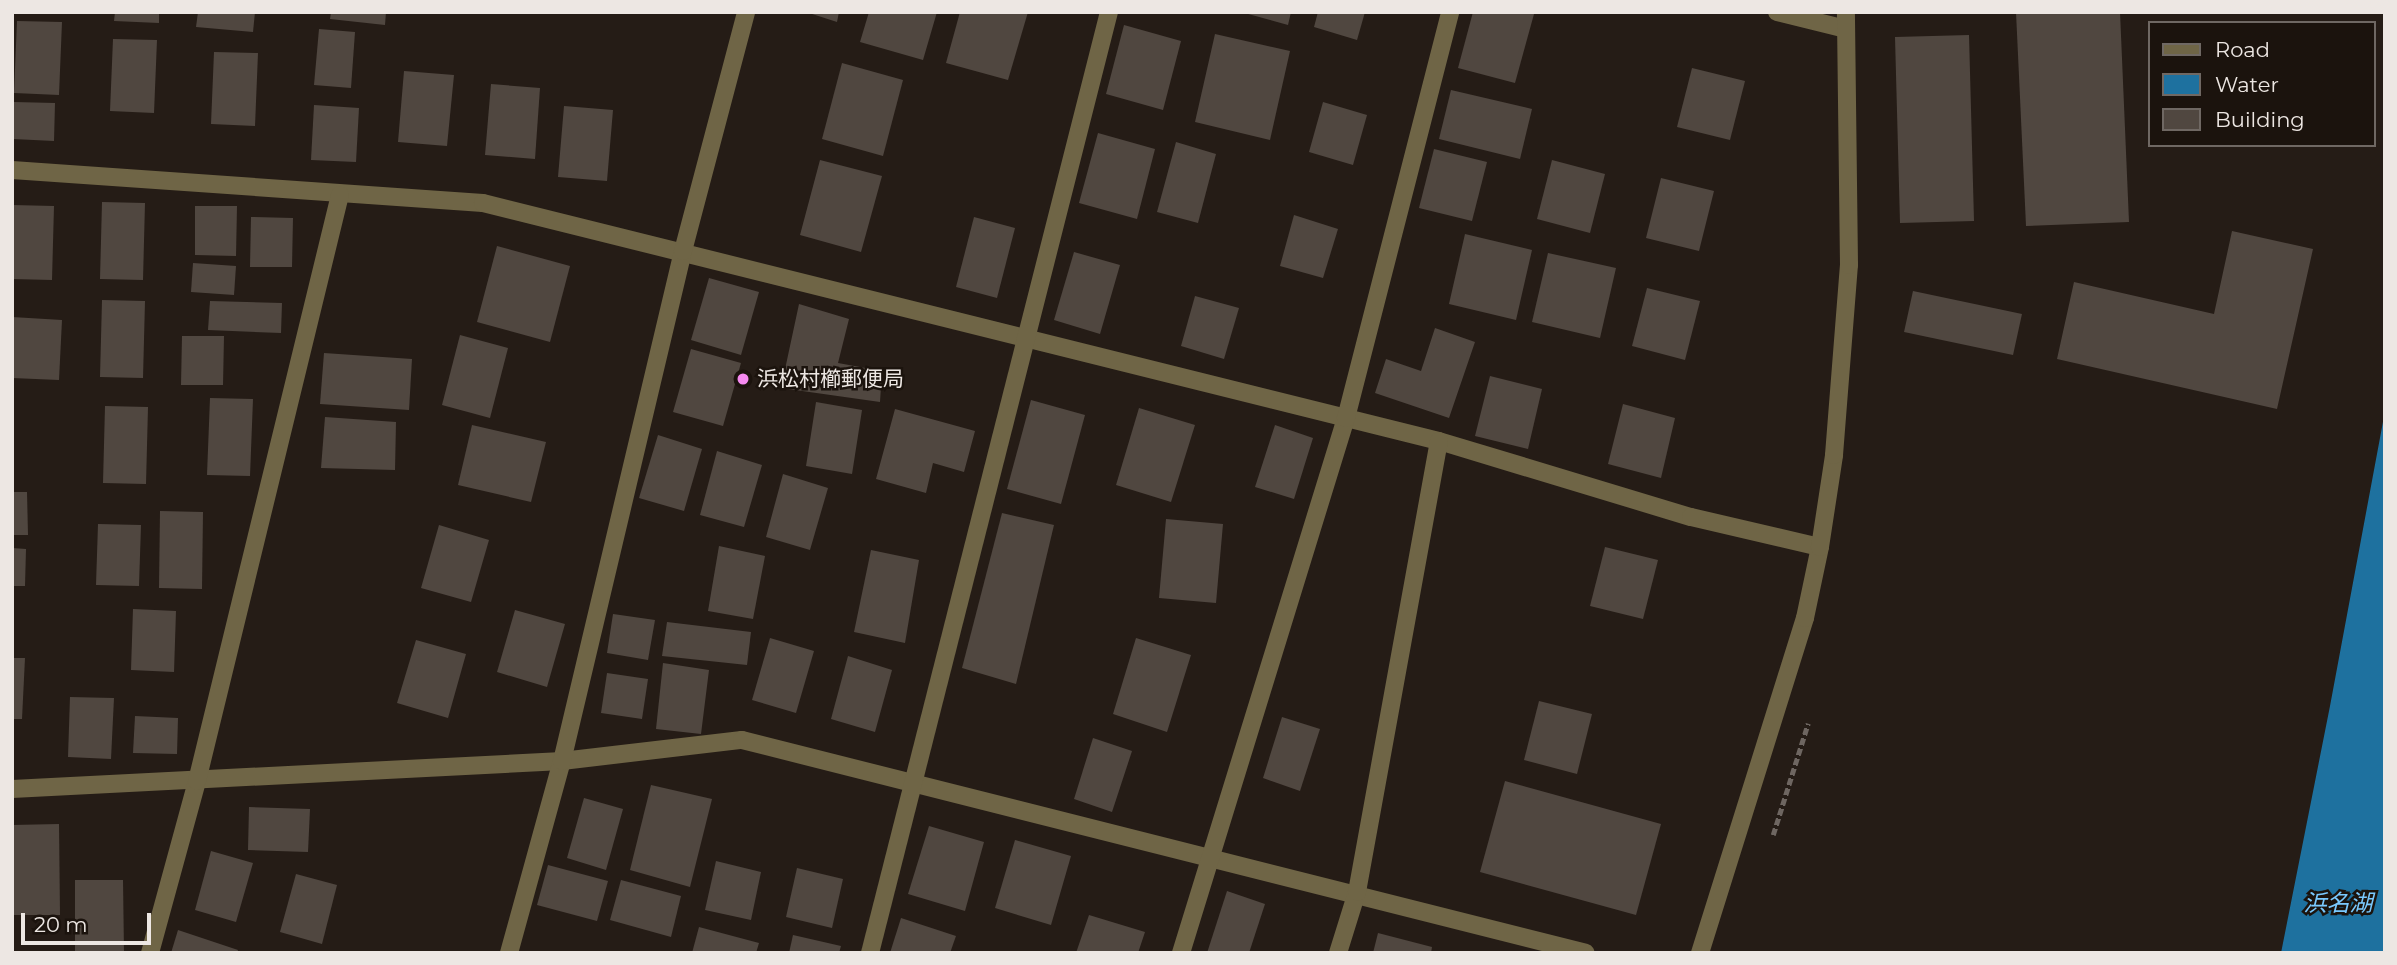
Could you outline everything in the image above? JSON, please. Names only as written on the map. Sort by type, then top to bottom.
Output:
[{"type":"street","points":[[509,953],[562,761],[683,251],[746,12]]},
{"type":"street","points":[[870,953],[1110,12]]},
{"type":"street","points":[[1181,953],[1346,418],[1450,12]]},
{"type":"street","points":[[1700,953],[1805,618],[1820,547],[1834,455],[1849,265],[1846,20],[1777,12]]},
{"type":"street","points":[[12,170],[483,203],[1439,441],[1692,517],[1820,547]]},
{"type":"street","points":[[150,953],[197,781],[340,195]]},
{"type":"street","points":[[1338,953],[1357,892],[1439,441]]},
{"type":"street","points":[[12,789],[562,761],[742,740],[1212,859],[1357,892],[1587,953]]},
{"type":"water","name":"浜名湖","points":[[2385,411],[2385,953],[2281,953],[2330,706]]},
{"type":"building","points":[[115,12],[159,12],[159,23],[114,21]]},
{"type":"building","points":[[198,12],[255,12],[253,32],[196,27]]},
{"type":"building","points":[[331,12],[386,12],[385,25],[330,19]]},
{"type":"building","points":[[806,12],[839,12],[837,22]]},
{"type":"building","points":[[869,12],[937,12],[923,60],[860,42]]},
{"type":"building","points":[[960,12],[1028,12],[1008,80],[946,63]]},
{"type":"building","points":[[1241,12],[1291,12],[1288,25]]},
{"type":"building","points":[[1318,12],[1365,12],[1357,40],[1314,27]]},
{"type":"building","points":[[1473,12],[1534,14],[1515,83],[1458,68]]},
{"type":"building","points":[[2016,12],[2120,12],[2129,222],[2026,226]]},
{"type":"building","points":[[17,21],[62,22],[59,95],[14,93]]},
{"type":"building","points":[[1124,25],[1181,41],[1163,110],[1106,94]]},
{"type":"building","points":[[319,29],[355,32],[351,88],[314,85]]},
{"type":"building","points":[[1215,34],[1290,51],[1270,140],[1195,122]]},
{"type":"building","points":[[1969,35],[1974,221],[1900,223],[1895,37]]},
{"type":"building","points":[[113,39],[157,40],[154,113],[110,111]]},
{"type":"building","points":[[214,52],[258,53],[255,126],[211,124]]},
{"type":"building","points":[[842,63],[903,80],[883,156],[822,139]]},
{"type":"building","points":[[1692,68],[1745,81],[1730,140],[1677,127]]},
{"type":"building","points":[[404,71],[454,75],[447,146],[398,142]]},
{"type":"building","points":[[491,84],[540,88],[535,159],[485,155]]},
{"type":"building","points":[[1451,90],[1532,109],[1520,159],[1439,139]]},
{"type":"building","points":[[14,102],[55,103],[54,141],[13,139]]},
{"type":"building","points":[[1323,102],[1367,115],[1353,165],[1309,152]]},
{"type":"building","points":[[314,105],[359,108],[356,162],[311,160]]},
{"type":"building","points":[[564,106],[613,110],[607,181],[558,177]]},
{"type":"building","points":[[1098,133],[1155,149],[1137,219],[1079,203]]},
{"type":"building","points":[[1176,142],[1216,154],[1198,223],[1157,212]]},
{"type":"building","points":[[1434,149],[1487,162],[1472,221],[1419,208]]},
{"type":"building","points":[[820,160],[882,176],[861,252],[800,235]]},
{"type":"building","points":[[1552,160],[1605,174],[1590,233],[1537,219]]},
{"type":"building","points":[[1661,178],[1714,191],[1699,251],[1646,238]]},
{"type":"building","points":[[102,202],[145,203],[143,280],[100,279]]},
{"type":"building","points":[[12,205],[54,206],[52,280],[12,279]]},
{"type":"building","points":[[195,206],[237,206],[236,256],[195,255]]},
{"type":"building","points":[[1294,215],[1338,229],[1323,278],[1280,266]]},
{"type":"building","points":[[251,217],[293,218],[292,267],[250,267]]},
{"type":"building","points":[[974,217],[1015,228],[997,298],[956,287]]},
{"type":"building","points":[[2232,231],[2313,249],[2277,409],[2057,359],[2074,282],[2214,314]]},
{"type":"building","points":[[1465,234],[1532,250],[1516,320],[1449,304]]},
{"type":"building","points":[[497,246],[570,266],[550,342],[477,322]]},
{"type":"building","points":[[1074,252],[1120,265],[1100,334],[1054,320]]},
{"type":"building","points":[[1548,253],[1616,268],[1600,338],[1532,322]]},
{"type":"building","points":[[193,263],[236,266],[234,295],[191,292]]},
{"type":"building","points":[[709,278],[759,292],[741,355],[691,340]]},
{"type":"building","points":[[1647,288],[1700,301],[1685,360],[1632,346]]},
{"type":"building","points":[[1913,291],[2022,314],[2013,355],[1904,332]]},
{"type":"building","points":[[1195,296],[1239,308],[1224,359],[1181,346]]},
{"type":"building","points":[[102,300],[145,301],[143,378],[100,377]]},
{"type":"building","points":[[210,301],[282,303],[281,333],[208,330]]},
{"type":"building","points":[[799,304],[849,319],[838,363],[882,371],[880,402],[781,388]]},
{"type":"building","points":[[12,317],[62,320],[59,380],[12,378]]},
{"type":"building","points":[[1435,328],[1475,342],[1449,418],[1375,393],[1386,359],[1421,371]]},
{"type":"building","points":[[460,335],[508,348],[490,418],[442,405]]},
{"type":"building","points":[[182,336],[224,336],[223,385],[181,385]]},
{"type":"building","points":[[691,349],[741,363],[723,426],[673,412]]},
{"type":"building","points":[[324,353],[412,359],[409,410],[320,404]]},
{"type":"building","points":[[1490,376],[1542,389],[1528,449],[1475,436]]},
{"type":"building","points":[[210,398],[253,399],[250,476],[207,475]]},
{"type":"building","points":[[1031,400],[1085,415],[1061,504],[1007,489]]},
{"type":"building","points":[[816,402],[862,410],[852,474],[806,466]]},
{"type":"building","points":[[1623,404],[1675,418],[1661,478],[1608,464]]},
{"type":"building","points":[[105,406],[148,407],[146,484],[103,483]]},
{"type":"building","points":[[1139,408],[1195,425],[1171,502],[1116,485]]},
{"type":"building","points":[[895,409],[975,431],[964,472],[933,463],[926,493],[876,479]]},
{"type":"building","points":[[325,417],[396,422],[395,470],[321,468]]},
{"type":"building","points":[[472,425],[546,442],[531,502],[458,485]]},
{"type":"building","points":[[1275,425],[1313,438],[1294,499],[1255,487]]},
{"type":"building","points":[[658,435],[702,449],[684,511],[639,498]]},
{"type":"building","points":[[717,451],[762,465],[744,527],[700,515]]},
{"type":"building","points":[[783,474],[828,488],[810,550],[766,537]]},
{"type":"building","points":[[12,492],[27,492],[28,535],[12,535]]},
{"type":"building","points":[[160,511],[203,512],[202,589],[159,588]]},
{"type":"building","points":[[1002,513],[1054,525],[1016,684],[962,668]]},
{"type":"building","points":[[1166,519],[1223,524],[1216,603],[1159,598]]},
{"type":"building","points":[[98,524],[141,525],[139,586],[96,585]]},
{"type":"building","points":[[439,525],[489,540],[471,602],[421,588]]},
{"type":"building","points":[[719,546],[765,556],[753,619],[708,611]]},
{"type":"building","points":[[1605,547],[1658,560],[1643,619],[1590,606]]},
{"type":"building","points":[[12,548],[26,549],[25,586],[12,586]]},
{"type":"building","points":[[871,550],[919,560],[905,643],[854,632]]},
{"type":"building","points":[[133,609],[176,611],[174,672],[131,670]]},
{"type":"building","points":[[515,610],[565,624],[547,687],[497,672]]},
{"type":"building","points":[[613,614],[655,620],[648,660],[607,653]]},
{"type":"building","points":[[667,622],[751,632],[747,665],[662,656]]},
{"type":"building","points":[[770,638],[814,651],[796,713],[752,700]]},
{"type":"building","points":[[1136,638],[1191,655],[1167,732],[1113,714]]},
{"type":"building","points":[[416,640],[466,654],[448,718],[397,703]]},
{"type":"building","points":[[848,656],[892,670],[875,732],[831,719]]},
{"type":"building","points":[[12,658],[25,658],[22,719],[12,719]]},
{"type":"building","points":[[663,663],[709,670],[701,734],[656,729]]},
{"type":"building","points":[[607,673],[648,679],[642,719],[601,713]]},
{"type":"building","points":[[70,697],[114,698],[111,759],[68,757]]},
{"type":"building","points":[[1539,701],[1592,714],[1577,774],[1524,760]]},
{"type":"building","points":[[135,716],[178,718],[177,754],[133,753]]},
{"type":"building","points":[[1282,717],[1320,729],[1300,791],[1263,778]]},
{"type":"building","points":[[1093,738],[1132,751],[1112,812],[1074,799]]},
{"type":"building","points":[[1505,781],[1661,824],[1636,915],[1480,872]]},
{"type":"building","points":[[651,785],[712,799],[690,887],[630,870]]},
{"type":"building","points":[[584,798],[623,809],[606,870],[567,858]]},
{"type":"building","points":[[249,807],[310,809],[308,852],[248,850]]},
{"type":"building","points":[[59,824],[60,915],[12,915],[12,825]]},
{"type":"building","points":[[929,826],[984,842],[965,911],[908,894]]},
{"type":"building","points":[[1015,840],[1071,856],[1051,925],[995,908]]},
{"type":"building","points":[[211,851],[253,863],[236,922],[195,910]]},
{"type":"building","points":[[716,861],[761,872],[751,920],[705,910]]},
{"type":"building","points":[[548,865],[608,881],[597,921],[537,905]]},
{"type":"building","points":[[797,868],[843,879],[832,928],[786,917]]},
{"type":"building","points":[[296,874],[337,885],[322,944],[280,932]]},
{"type":"building","points":[[75,880],[123,880],[124,953],[75,953]]},
{"type":"building","points":[[621,880],[681,896],[671,937],[610,920]]},
{"type":"building","points":[[1227,891],[1265,904],[1249,953],[1207,953]]},
{"type":"building","points":[[1089,915],[1145,932],[1138,953],[1076,953]]},
{"type":"building","points":[[901,918],[956,936],[950,953],[890,953]]},
{"type":"building","points":[[699,927],[759,943],[756,953],[692,953]]},
{"type":"building","points":[[178,930],[238,950],[237,953],[171,953]]},
{"type":"building","points":[[1378,933],[1432,947],[1431,953],[1373,953]]},
{"type":"building","points":[[793,935],[841,946],[839,953],[789,953]]},
{"type":"place","name":"浜松村櫛郵便局","points":[[743,379]]}]
